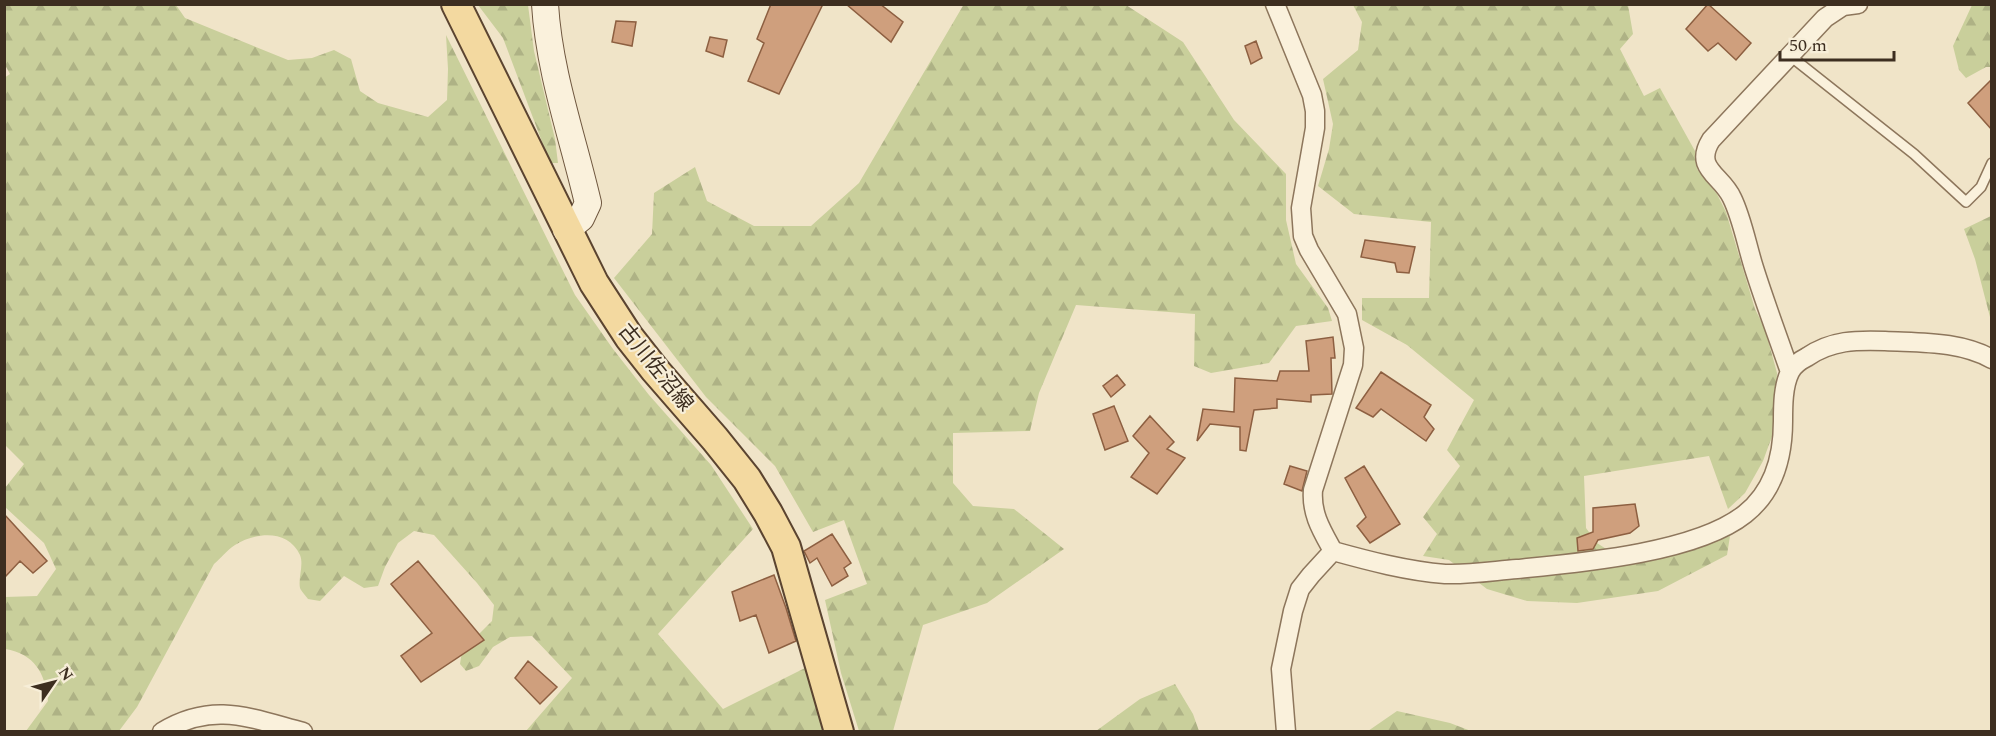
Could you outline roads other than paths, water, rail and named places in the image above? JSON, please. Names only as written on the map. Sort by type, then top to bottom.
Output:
[{"type":"main road","name":"古川佐沼線","points":[[456,4],[594,283],[629,337],[654,370],[715,438],[747,478],[768,513],[789,556],[839,732]]},
{"type":"street","points":[[545,4],[546,28],[555,71],[588,203],[581,218],[566,230]]},
{"type":"street","points":[[1275,4],[1312,95],[1315,111],[1315,128],[1301,208],[1303,236],[1309,250],[1339,297],[1352,332],[1353,365],[1313,490],[1312,503],[1315,518],[1333,551],[1422,572],[1448,574],[1589,561],[1707,535],[1729,525],[1746,513],[1766,490],[1780,459],[1784,398],[1790,372],[1817,350],[1851,340],[1940,343],[1962,347],[1992,359]]},
{"type":"street","points":[[1790,372],[1732,198],[1704,159],[1711,140],[1813,29],[1835,10],[1843,6],[1858,4]]},
{"type":"street","points":[[1286,732],[1281,669],[1293,611],[1300,589],[1333,551]]},
{"type":"street","points":[[162,732],[184,720],[201,715],[217,714],[236,715],[303,732]]},
{"type":"lane","points":[[1789,55],[1914,154],[1966,202],[1981,187],[1992,164]]}]
